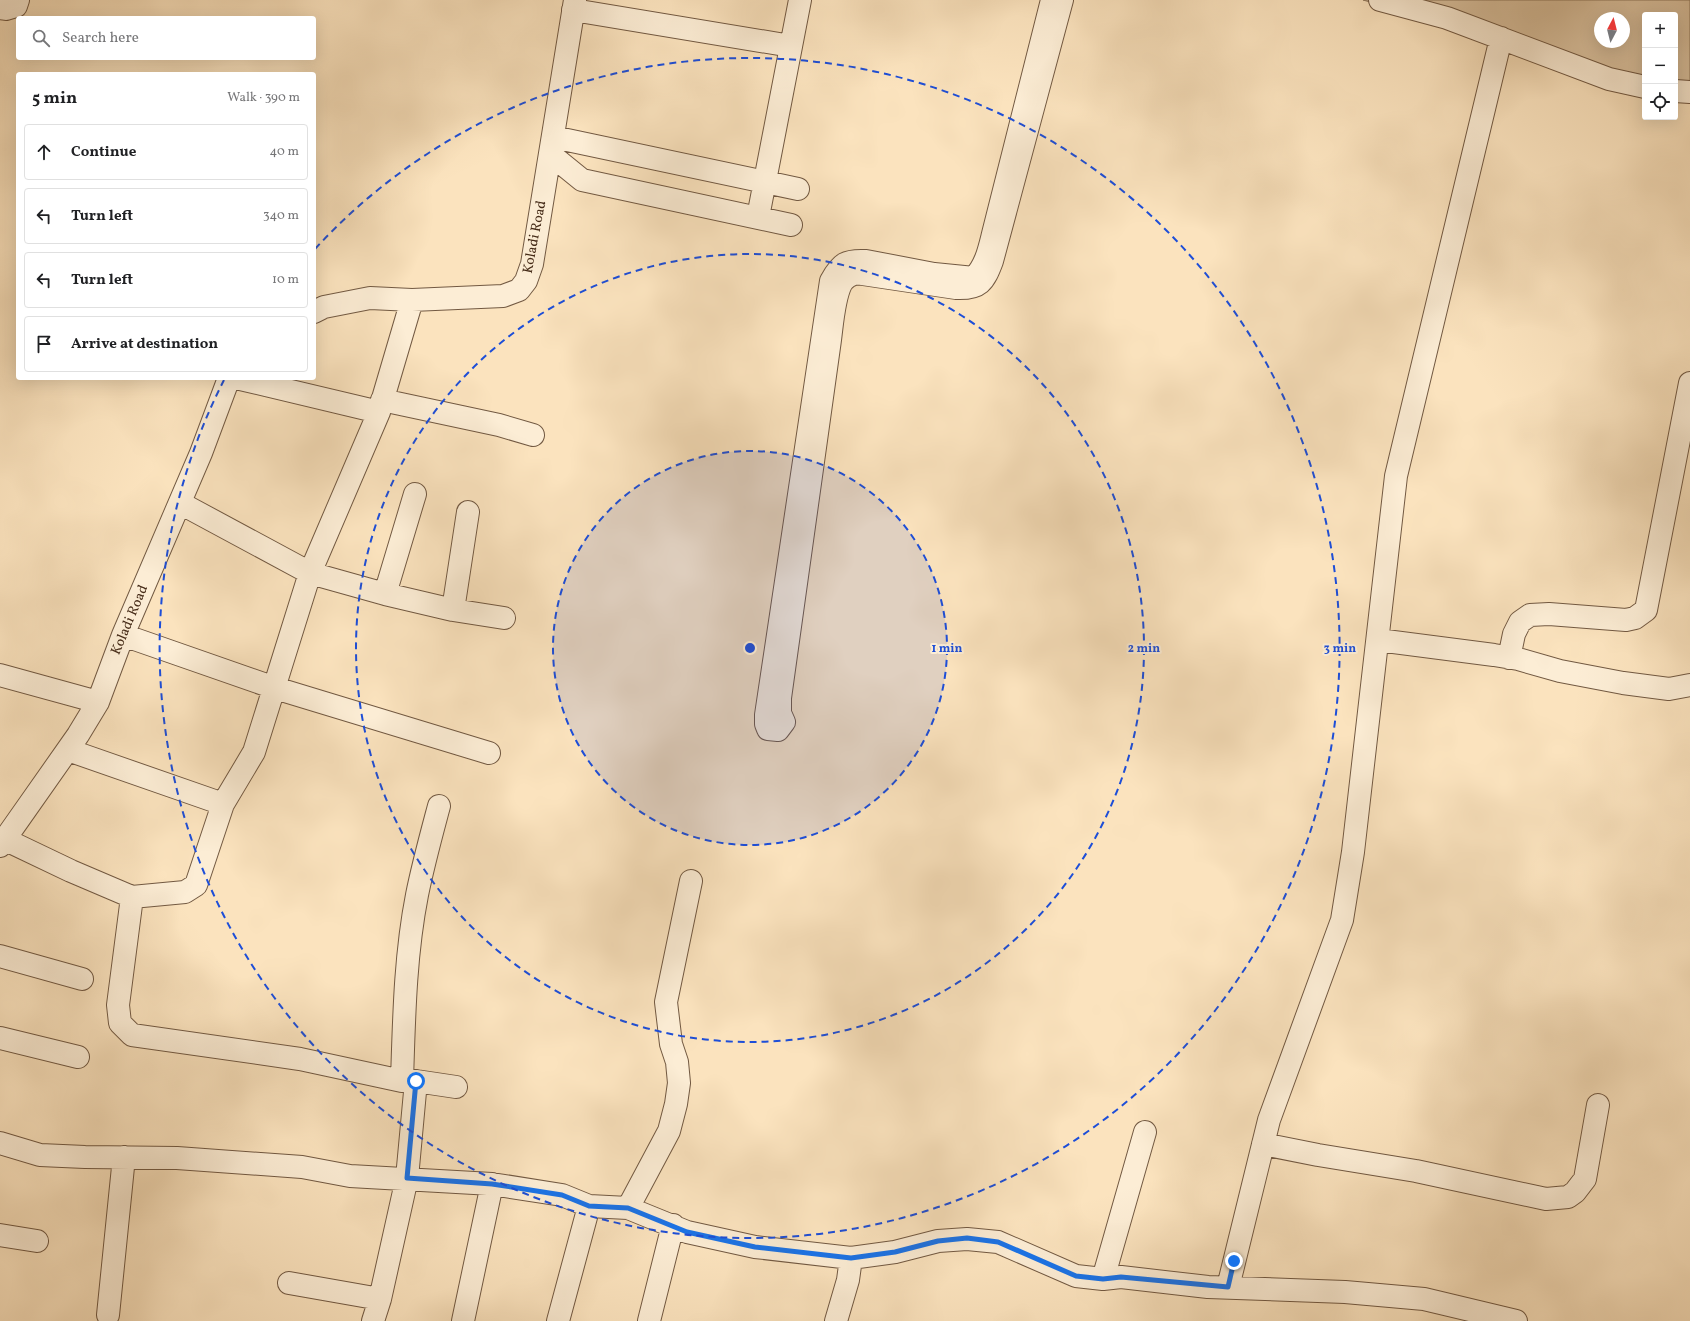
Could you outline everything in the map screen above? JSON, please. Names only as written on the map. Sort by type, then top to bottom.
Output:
[{"type":"street","points":[[0,8],[6,9],[16,6],[18,0]]},
{"type":"street","points":[[758,218],[800,0]]},
{"type":"street","points":[[1052,0],[986,262],[980,271],[974,278],[958,277],[866,261],[850,260],[842,265],[832,281],[766,715],[766,724],[768,729],[778,730],[784,722],[780,713],[780,698],[829,347],[837,297],[841,283],[848,276],[856,272],[956,288],[969,288],[982,282],[992,261],[1062,0]]},
{"type":"street","points":[[1380,0],[1446,18],[1609,79],[1642,86]]},
{"type":"street","points":[[574,5],[791,46]]},
{"type":"street","name":"Koladi Road","points":[[316,311],[324,307],[370,298],[412,300],[503,296],[519,290],[526,281],[532,264],[574,5]]},
{"type":"street","points":[[1228,1287],[1269,1120],[1342,920],[1353,852],[1396,476],[1501,38]]},
{"type":"street","points":[[1678,90],[1690,92]]},
{"type":"street","points":[[552,146],[765,182],[798,189]]},
{"type":"street","points":[[552,146],[582,180],[791,225]]},
{"type":"street","points":[[2,843],[132,897],[185,892],[196,885],[223,804],[254,752],[310,573],[380,406],[412,300]]},
{"type":"street","name":"Koladi Road","points":[[2,843],[68,750],[98,702],[123,635],[180,503],[228,380]]},
{"type":"street","points":[[246,380],[380,406],[499,425],[533,435]]},
{"type":"street","points":[[1509,658],[1514,634],[1520,622],[1530,615],[1549,614],[1626,620],[1635,618],[1646,610],[1690,383]]},
{"type":"street","points":[[385,594],[415,494]]},
{"type":"street","points":[[180,503],[310,573],[385,594],[453,610],[504,618]]},
{"type":"street","points":[[453,610],[468,512]]},
{"type":"street","points":[[123,635],[275,688],[489,753]]},
{"type":"street","points":[[1378,640],[1509,658],[1560,671],[1623,683],[1669,689],[1690,685]]},
{"type":"street","points":[[0,675],[98,702]]},
{"type":"street","points":[[68,750],[223,804]]},
{"type":"street","points":[[373,1321],[380,1299],[407,1178],[409,1081],[407,968],[411,930],[421,876],[439,806]]},
{"type":"street","points":[[628,1208],[669,1131],[676,1104],[679,1083],[677,1062],[671,1044],[666,1002],[691,881]]},
{"type":"street","points":[[132,897],[118,1005],[120,1023],[132,1034],[300,1059],[409,1081],[456,1087]]},
{"type":"street","points":[[0,956],[82,979]]},
{"type":"street","points":[[0,1038],[78,1057]]},
{"type":"street","points":[[1263,1144],[1318,1155],[1416,1170],[1546,1199],[1568,1197],[1575,1192],[1585,1179],[1598,1105]]},
{"type":"street","points":[[1103,1279],[1145,1132]]},
{"type":"street","points":[[0,1143],[40,1154],[177,1158],[302,1167],[350,1176],[407,1178],[492,1184],[562,1195],[589,1206],[628,1208],[694,1234],[755,1247],[851,1258],[895,1252],[938,1241],[967,1238],[998,1242],[1076,1276],[1103,1279],[1121,1277],[1228,1287],[1346,1292],[1424,1299],[1516,1321]]},
{"type":"street","points":[[108,1315],[124,1157]]},
{"type":"street","points":[[463,1321],[492,1184]]},
{"type":"street","points":[[558,1321],[589,1206]]},
{"type":"street","points":[[650,1321],[673,1226]]},
{"type":"street","points":[[0,1235],[37,1240]]},
{"type":"street","points":[[836,1321],[848,1280],[851,1258]]},
{"type":"street","points":[[289,1283],[380,1299]]},
{"type":"shaded area","points":[[1363,0],[1690,0],[1690,89],[1678,89],[1678,12],[1642,12],[1642,79]]},
{"type":"route","points":[[416,1081],[407,1178],[492,1184],[562,1195],[589,1206],[628,1208],[664,1221],[687,1232],[710,1238],[755,1247],[851,1258],[895,1252],[938,1241],[967,1238],[998,1242],[1076,1276],[1103,1279],[1121,1277],[1208,1287],[1228,1287],[1234,1261]]}]
